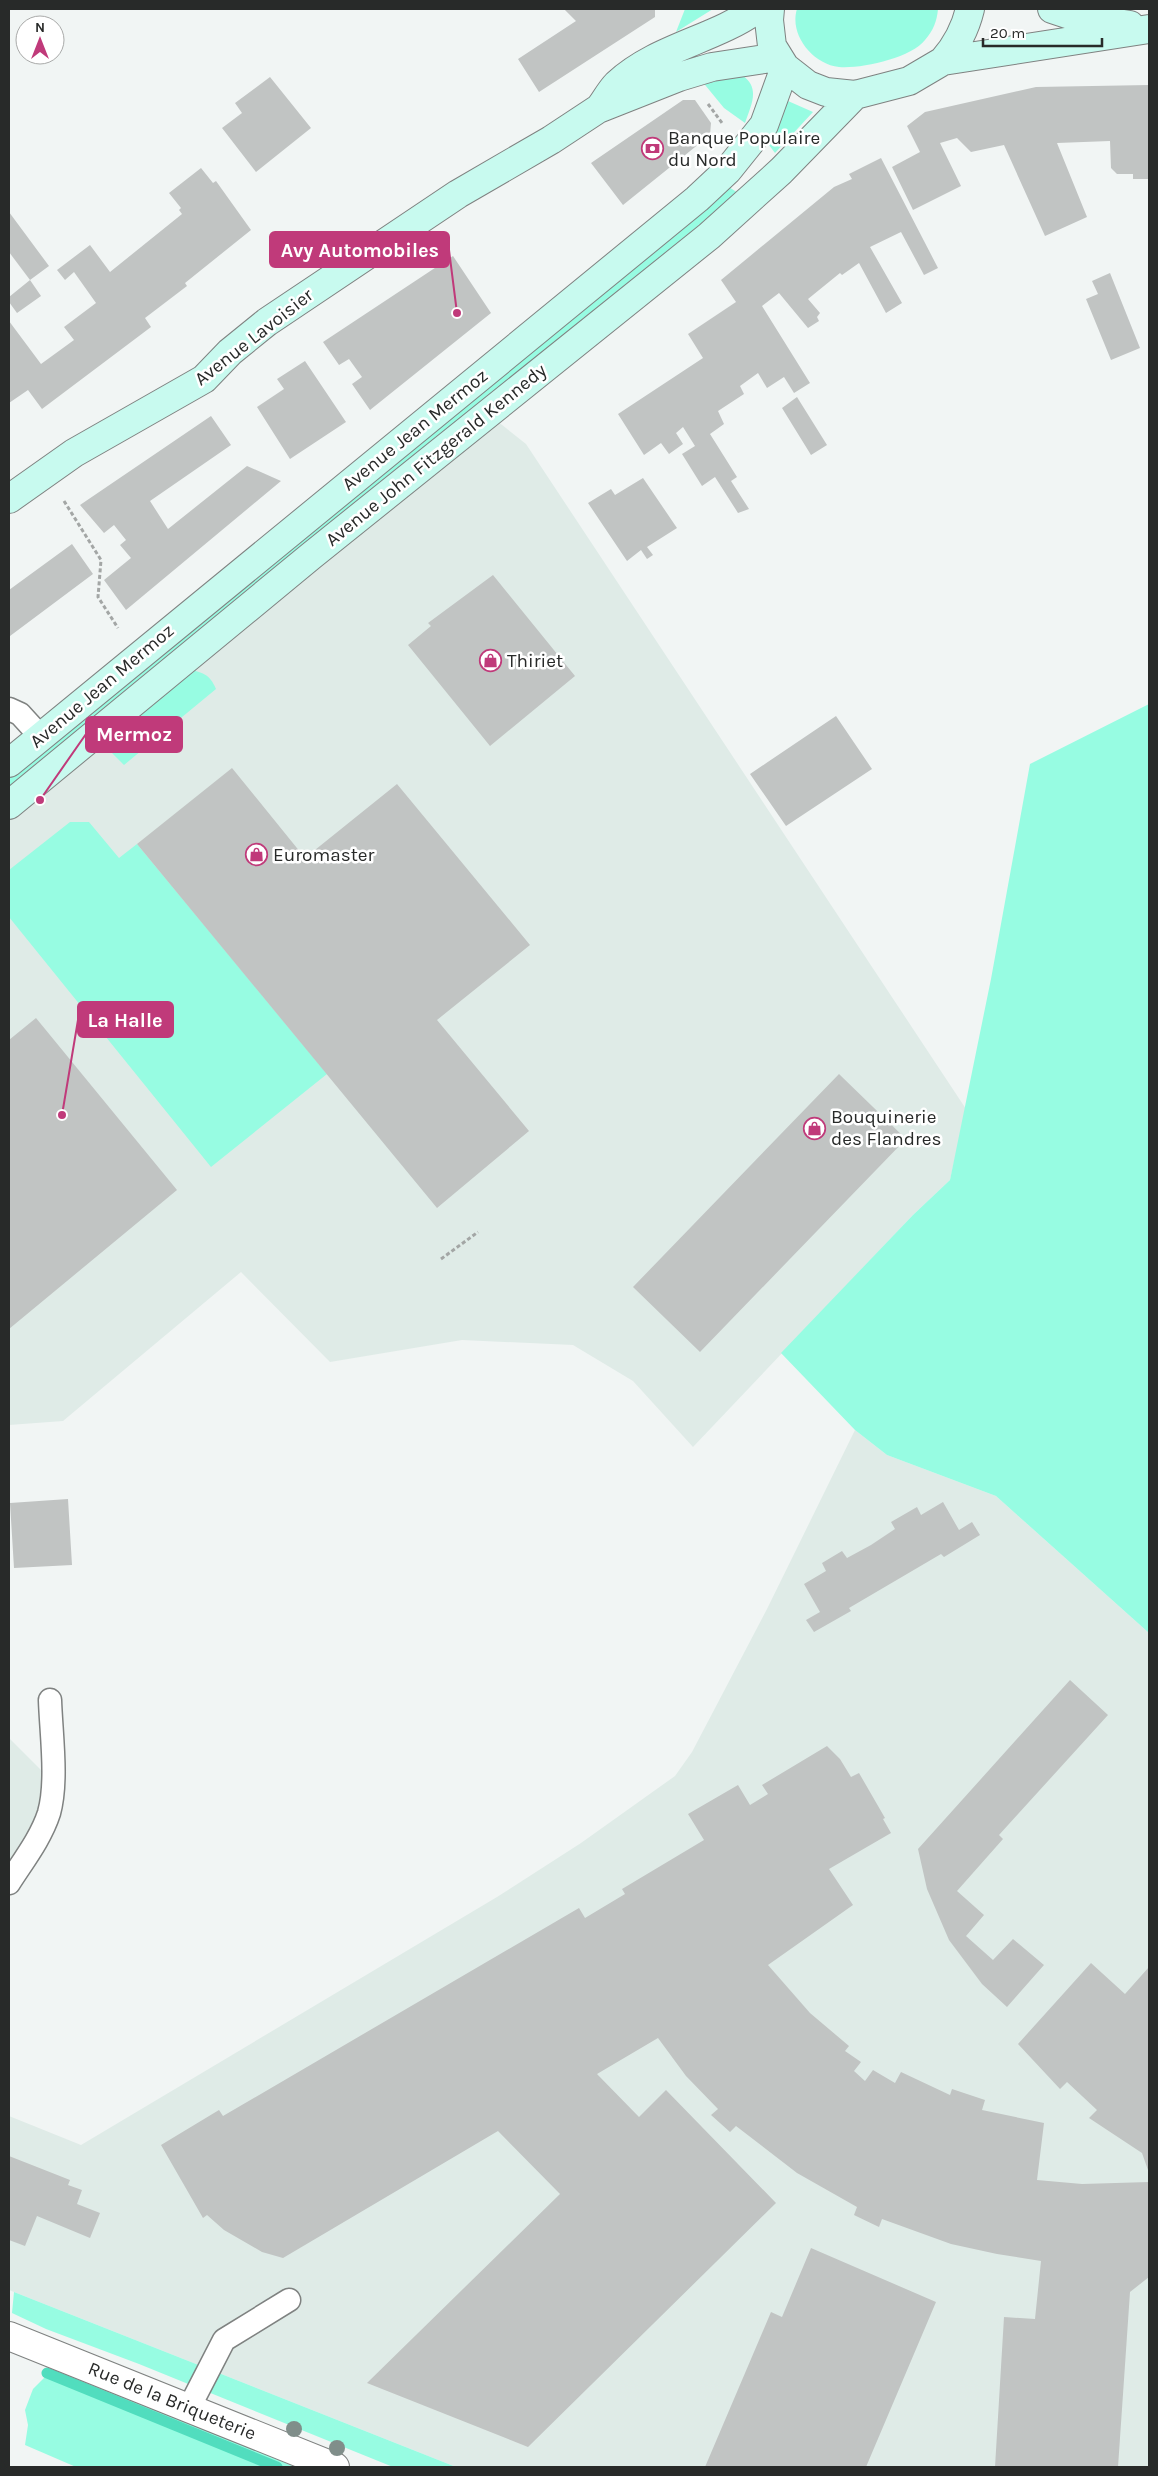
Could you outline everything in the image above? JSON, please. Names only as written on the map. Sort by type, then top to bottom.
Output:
[{"type":"main road","points":[[598,109],[616,84],[641,67],[667,52],[740,20],[756,9]]},
{"type":"main road","points":[[770,9],[772,46],[782,62],[808,85],[826,92],[855,95],[908,81],[943,61],[1149,28]]},
{"type":"main road","points":[[943,61],[955,46],[966,27],[970,9]]},
{"type":"main road","points":[[1052,9],[1073,16],[1149,28]]},
{"type":"main road","points":[[598,109],[679,77],[712,67],[782,62]]},
{"type":"main road","name":"Avenue Jean Mermoz","points":[[9,764],[697,199],[728,170],[764,125],[782,62]]},
{"type":"main road","name":"Avenue John Fitzgerald Kennedy","points":[[9,805],[311,556],[709,236],[781,171],[855,95]]},
{"type":"main road","name":"Avenue Lavoisier","points":[[9,499],[74,453],[204,379],[230,352],[267,322],[458,194],[551,140],[598,109]]},
{"type":"street","name":"Rue de la Briqueterie","points":[[9,2336],[335,2467]]},
{"type":"lane","points":[[9,709],[20,714],[42,737]]},
{"type":"lane","points":[[9,1883],[32,1847],[49,1812],[52,1781],[50,1700]]},
{"type":"lane","points":[[189,2408],[224,2340],[289,2300]]},
{"type":"path","points":[[45,474],[102,560],[98,597],[120,630]]},
{"type":"path","points":[[441,1259],[478,1232]]},
{"type":"shaded area","points":[[477,405],[526,444],[966,1109],[950,1180],[913,1215],[693,1447],[633,1381],[573,1345],[462,1340],[330,1362],[241,1272],[63,1421],[9,1425],[9,786]]},
{"type":"shaded area","points":[[855,1430],[887,1455],[996,1496],[1149,1633],[1149,2467],[456,2467],[9,2290],[9,2116],[81,2145],[497,1897],[581,1843],[675,1776],[692,1752],[767,1609]]},
{"type":"shaded area","points":[[9,1738],[52,1781],[9,1883]]},
{"type":"green space","points":[[685,9],[713,9],[676,32]]},
{"type":"green space","points":[[797,9],[938,9],[936,22],[925,40],[909,52],[872,64],[839,67],[829,65],[820,60],[805,46],[796,28]]},
{"type":"green space","points":[[742,75],[748,80],[753,91],[752,103],[745,123],[724,108],[701,80]]},
{"type":"green space","points":[[788,101],[813,112],[775,153],[769,145]]},
{"type":"green space","points":[[729,187],[738,193],[9,794],[9,777]]},
{"type":"green space","points":[[186,669],[205,674],[216,689],[124,765],[104,745]]},
{"type":"green space","points":[[1149,704],[1149,1633],[996,1496],[887,1455],[855,1430],[781,1353],[913,1215],[950,1180],[991,979],[1030,764]]},
{"type":"green space","points":[[70,822],[89,822],[119,858],[137,844],[327,1074],[211,1167],[9,917],[9,870]]},
{"type":"green space","points":[[14,2292],[456,2467],[393,2467],[139,2364],[46,2329],[12,2313]]},
{"type":"green space","points":[[57,2365],[295,2467],[76,2467],[25,2445],[28,2425],[25,2410],[33,2389]]},
{"type":"building","points":[[564,9],[655,9],[655,17],[539,92],[518,59],[576,21]]},
{"type":"building","points":[[270,77],[311,128],[256,172],[222,128],[242,113],[235,103]]},
{"type":"building","points":[[1149,85],[1149,179],[1133,179],[1133,174],[1117,174],[1111,168],[1110,141],[1057,143],[1087,217],[1045,236],[1004,145],[971,152],[957,138],[940,143],[961,186],[913,210],[892,167],[920,152],[907,126],[925,112],[1036,87]]},
{"type":"building","name":"Banque Populaire du Nord","points":[[683,100],[695,100],[711,123],[710,135],[623,205],[591,163]]},
{"type":"building","points":[[881,158],[938,268],[924,275],[901,232],[870,247],[902,303],[886,313],[859,263],[842,275],[840,273],[808,299],[820,313],[817,317],[819,321],[808,328],[779,293],[762,306],[810,383],[794,393],[784,377],[767,388],[758,373],[740,386],[744,394],[718,411],[724,424],[710,434],[737,477],[731,481],[749,509],[738,513],[715,477],[702,486],[682,454],[695,446],[683,427],[676,433],[683,444],[669,454],[661,443],[644,455],[618,414],[703,358],[688,334],[736,302],[721,280],[834,187],[852,179],[849,174]]},
{"type":"building","points":[[201,168],[213,183],[216,181],[251,230],[185,283],[187,286],[145,318],[151,327],[42,409],[28,390],[9,403],[9,321],[41,364],[74,340],[64,327],[96,303],[74,272],[65,280],[57,270],[90,245],[110,272],[182,214],[179,210],[181,208],[169,193]]},
{"type":"building","points":[[9,212],[49,266],[30,280],[9,252]]},
{"type":"building","points":[[453,256],[491,313],[370,410],[352,384],[362,377],[349,359],[339,365],[323,342]]},
{"type":"building","points":[[1110,273],[1140,348],[1111,360],[1086,299],[1098,294],[1092,281]]},
{"type":"building","points":[[30,280],[41,296],[17,313],[9,302],[9,297]]},
{"type":"building","points":[[305,361],[346,422],[290,459],[257,407],[284,389],[277,379]]},
{"type":"building","points":[[797,397],[827,445],[811,455],[782,408]]},
{"type":"building","points":[[211,416],[231,445],[150,501],[168,529],[247,466],[281,481],[126,610],[104,580],[131,558],[120,545],[126,540],[114,525],[104,533],[80,505]]},
{"type":"building","points":[[643,478],[677,528],[647,547],[653,555],[647,559],[641,550],[627,561],[588,503],[611,489],[615,495]]},
{"type":"building","points":[[72,544],[93,574],[10,636],[9,590]]},
{"type":"building","name":"Thiriet","points":[[493,575],[575,676],[490,746],[408,645],[431,626],[428,623]]},
{"type":"building","points":[[836,716],[872,769],[786,826],[750,774]]},
{"type":"building","points":[[232,768],[305,858],[397,784],[530,945],[437,1020],[529,1131],[437,1208],[137,844]]},
{"type":"building","points":[[36,1018],[177,1190],[9,1329],[9,1040]]},
{"type":"building","points":[[839,1074],[906,1139],[700,1352],[633,1287]]},
{"type":"building","points":[[68,1499],[72,1565],[14,1568],[10,1503]]},
{"type":"building","points":[[943,1502],[959,1530],[972,1522],[980,1535],[944,1557],[941,1554],[849,1608],[851,1611],[814,1632],[806,1620],[820,1612],[804,1584],[826,1571],[822,1563],[842,1551],[847,1558],[871,1545],[895,1529],[891,1522],[917,1507],[921,1515]]},
{"type":"building","points":[[1070,1680],[1108,1715],[999,1835],[1003,1839],[957,1891],[984,1915],[966,1936],[993,1960],[1013,1939],[1044,1965],[1007,2007],[982,1984],[949,1940],[927,1889],[918,1849]]},
{"type":"building","points":[[827,1746],[840,1759],[851,1777],[859,1773],[885,1818],[883,1819],[891,1833],[829,1869],[853,1905],[768,1965],[810,2013],[849,2046],[845,2051],[861,2062],[854,2071],[865,2081],[873,2070],[895,2083],[901,2072],[950,2095],[952,2089],[985,2100],[982,2110],[1044,2123],[1037,2180],[1082,2184],[1149,2182],[1149,2277],[1130,2292],[1118,2467],[995,2467],[1004,2317],[1035,2319],[1041,2261],[951,2244],[882,2219],[879,2227],[854,2215],[857,2207],[797,2173],[736,2126],[730,2132],[711,2115],[718,2109],[686,2076],[658,2038],[597,2074],[639,2117],[666,2090],[776,2203],[528,2447],[367,2383],[560,2194],[498,2131],[283,2258],[262,2252],[224,2230],[207,2215],[203,2218],[161,2145],[219,2110],[223,2116],[579,1908],[585,1918],[625,1894],[622,1889],[704,1840],[688,1814],[738,1785],[750,1805],[768,1794],[762,1785]]},
{"type":"building","points":[[1091,1963],[1125,1994],[1149,1967],[1149,2173],[1142,2153],[1089,2118],[1097,2110],[1067,2082],[1060,2089],[1018,2044]]},
{"type":"building","points":[[9,2156],[70,2180],[68,2185],[82,2190],[77,2204],[100,2213],[90,2238],[37,2216],[25,2246],[9,2240]]},
{"type":"building","points":[[811,2248],[936,2302],[866,2467],[705,2467],[771,2312],[782,2317]]},
{"type":"waterway","points":[[47,2373],[277,2467]]},
{"type":"place","name":"Banque Populaire du Nord","points":[[652,149]]},
{"type":"place","name":"Avy Automobiles","points":[[457,313]]},
{"type":"place","name":"Thiriet","points":[[491,661]]},
{"type":"place","name":"Mermoz","points":[[40,800]]},
{"type":"place","name":"Euromaster","points":[[257,855]]},
{"type":"place","name":"La Halle","points":[[62,1115]]},
{"type":"place","name":"Bouquinerie des Flandres","points":[[815,1128]]}]
